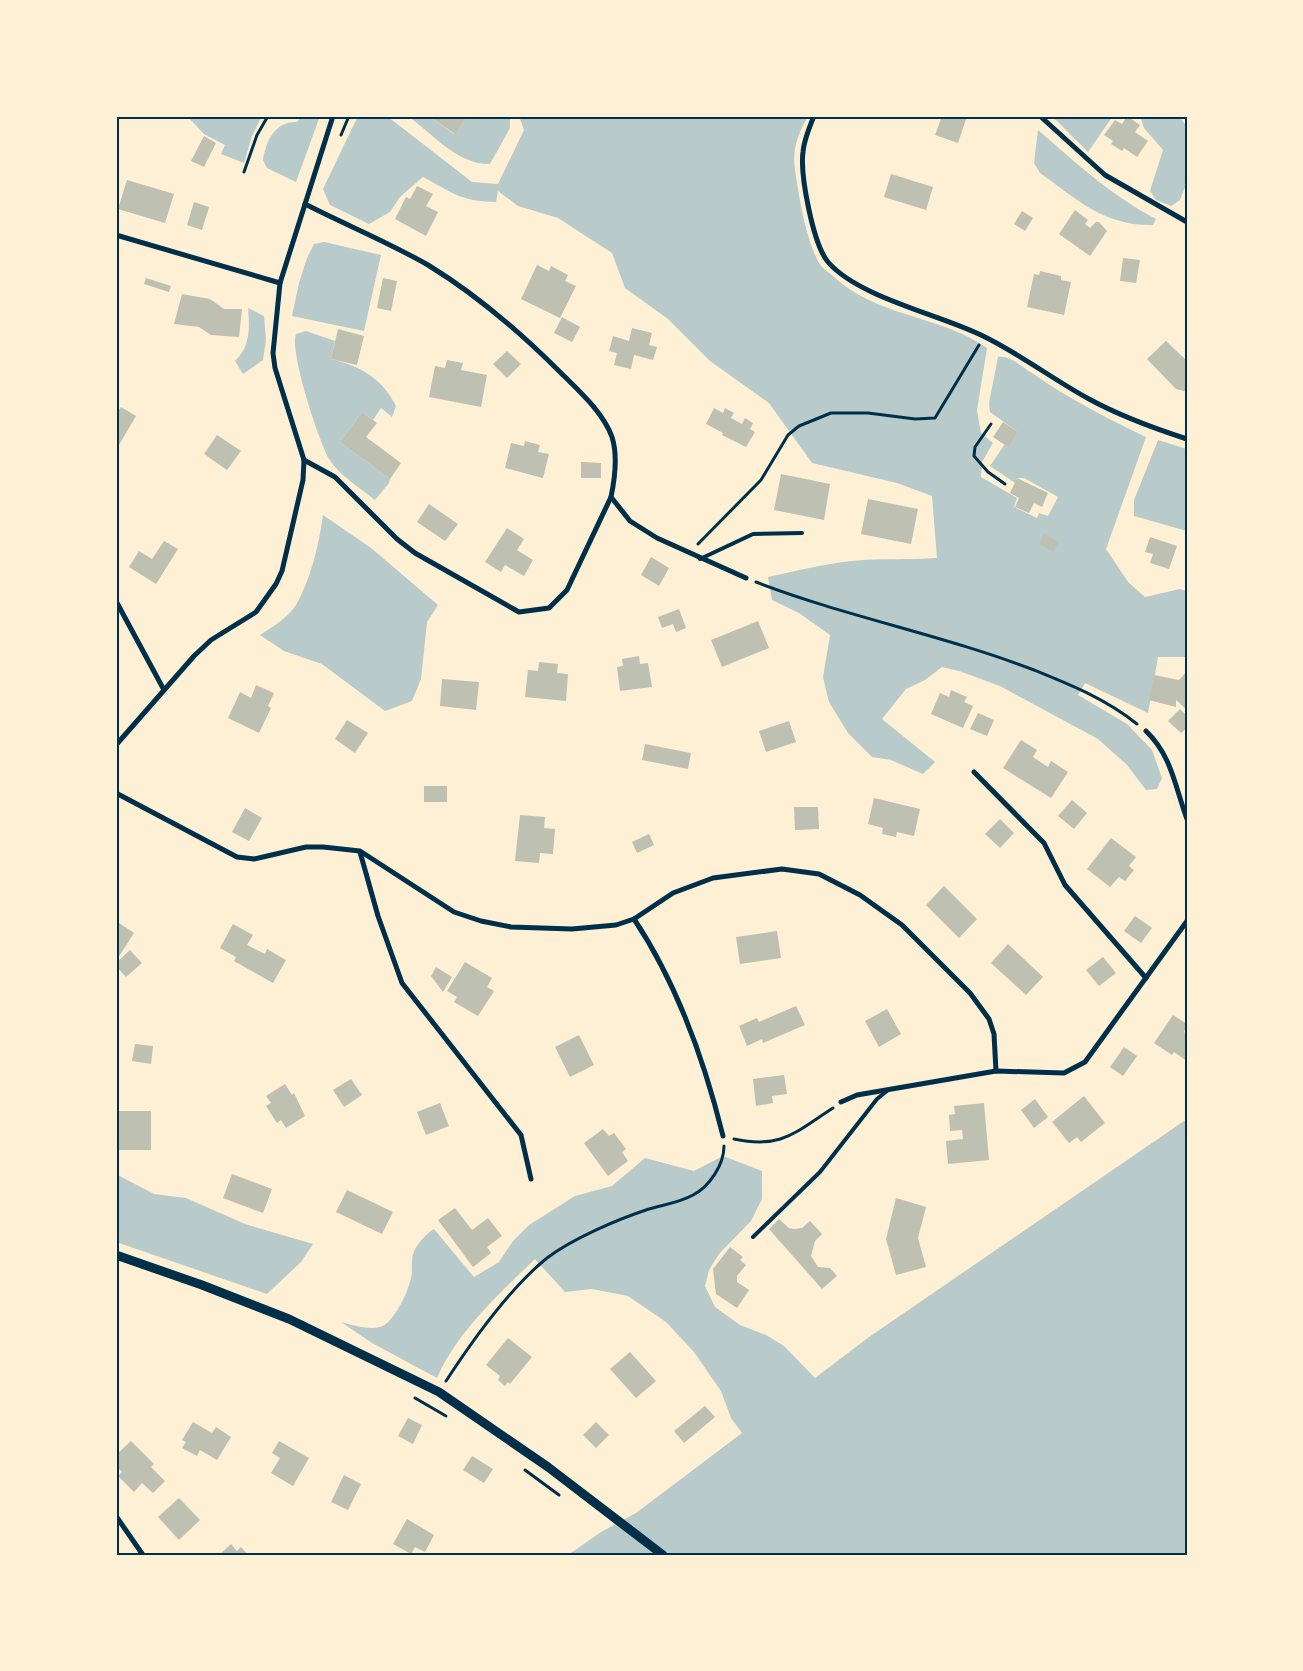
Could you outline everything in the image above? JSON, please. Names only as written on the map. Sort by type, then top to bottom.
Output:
[{"type":"street","points":[[116,745],[177,674],[211,640],[256,612],[276,584],[282,571],[299,498],[304,460],[275,368],[273,353],[280,283],[333,116]]},
{"type":"street","points":[[814,116],[803,152],[802,168],[814,230],[821,251],[828,262],[849,279],[867,289],[956,322],[984,336],[1087,398],[1123,417],[1187,439]]},
{"type":"street","points":[[1040,116],[1105,175],[1187,222]]},
{"type":"street","points":[[304,460],[335,477],[397,539],[416,553],[519,612],[549,608],[563,595],[573,578],[610,497],[615,481],[615,457],[608,428],[579,390],[526,337],[492,308],[426,264],[305,204]]},
{"type":"street","points":[[116,236],[280,283]]},
{"type":"street","points":[[610,497],[630,521],[657,538],[700,559],[746,578]]},
{"type":"street","points":[[116,601],[164,690]]},
{"type":"street","points":[[1146,731],[1154,738],[1171,766],[1187,820]]},
{"type":"street","points":[[974,772],[1044,842],[1065,885],[1146,978]]},
{"type":"street","points":[[116,793],[237,857],[254,859],[306,847],[323,846],[360,852],[454,912],[481,921],[511,927],[572,929],[616,925],[634,919],[673,893],[713,878],[782,868],[819,874],[860,895],[902,926],[970,994],[990,1019],[994,1034],[996,1071]]},
{"type":"street","points":[[360,852],[383,932],[402,983],[520,1135],[531,1179]]},
{"type":"street","points":[[634,919],[653,948],[671,987],[713,1097],[723,1136]]},
{"type":"street","points":[[841,1102],[857,1095],[996,1071],[1049,1074],[1064,1073],[1075,1068],[1084,1062],[1187,921]]},
{"type":"street","points":[[116,1255],[202,1284],[289,1319],[439,1392],[548,1467],[663,1555]]},
{"type":"street","points":[[116,1516],[143,1555]]},
{"type":"lane","points":[[700,559],[752,534],[802,533]]},
{"type":"lane","points":[[753,1237],[820,1172],[877,1099],[888,1089]]},
{"type":"path","points":[[244,172],[255,140],[268,116]]},
{"type":"path","points":[[338,142],[349,116]]},
{"type":"path","points":[[688,553],[761,480],[788,436],[799,426],[831,413],[868,413],[915,419],[935,418],[984,336]]},
{"type":"path","points":[[991,424],[975,447],[974,456],[988,472],[1006,484]]},
{"type":"path","points":[[746,578],[783,593],[878,622],[955,642],[1019,665],[1078,688],[1117,708],[1146,731]]},
{"type":"path","points":[[439,1392],[466,1349],[548,1257],[585,1236],[643,1211],[693,1195],[707,1183],[719,1166],[725,1149],[723,1136],[765,1143],[780,1140],[841,1102]]},
{"type":"path","points":[[414,1397],[452,1420]]},
{"type":"path","points":[[518,1465],[563,1498]]},
{"type":"shaded area","points":[[187,116],[262,116],[252,136],[244,163],[221,154],[225,145],[204,134]]},
{"type":"shaded area","points":[[302,116],[320,116],[296,182],[267,168],[263,160],[269,139],[277,129],[283,125],[297,122]]},
{"type":"shaded area","points":[[358,116],[387,116],[472,182],[498,184],[524,130],[519,116],[808,116],[797,139],[794,157],[805,225],[815,256],[820,265],[850,290],[869,300],[969,337],[987,348],[977,410],[981,433],[993,443],[982,462],[981,477],[1017,498],[1014,507],[1037,518],[1039,513],[1048,516],[1058,497],[1024,478],[1017,478],[1015,483],[990,466],[1005,444],[1008,446],[1018,432],[990,412],[989,403],[998,357],[1011,360],[1073,399],[1146,437],[1106,549],[1128,582],[1145,597],[1180,589],[1187,591],[1187,657],[1158,657],[1148,713],[1085,683],[1078,695],[1127,724],[1152,750],[1162,778],[1157,789],[1146,790],[1127,765],[1098,739],[1000,686],[942,667],[925,680],[906,689],[882,719],[935,762],[923,774],[891,760],[872,757],[848,733],[829,702],[823,677],[830,635],[799,613],[772,600],[768,577],[852,561],[937,558],[932,496],[897,483],[812,463],[769,403],[710,361],[668,319],[625,288],[612,253],[558,218],[518,206],[498,191],[496,202],[473,200],[457,195],[423,177],[400,197],[390,212],[369,224],[330,205],[323,189]]},
{"type":"shaded area","points":[[408,116],[429,116],[454,134],[467,116],[510,116],[510,128],[490,164],[478,163],[446,147]]},
{"type":"shaded area","points":[[1052,116],[1113,116],[1088,152]]},
{"type":"shaded area","points":[[1140,116],[1179,116],[1187,127],[1187,182],[1180,200],[1171,206],[1156,200],[1150,191],[1163,150],[1144,128]]},
{"type":"shaded area","points":[[1038,130],[1080,167],[1109,189],[1156,219],[1153,225],[1120,221],[1092,210],[1040,173],[1034,163]]},
{"type":"shaded area","points":[[324,242],[381,255],[364,331],[292,316],[307,258],[314,244]]},
{"type":"shaded area","points":[[248,308],[264,316],[266,340],[263,360],[243,374],[235,361],[244,350],[248,337]]},
{"type":"shaded area","points":[[306,331],[335,341],[331,359],[351,365],[369,375],[384,388],[396,406],[392,417],[381,408],[373,420],[362,412],[340,442],[390,479],[389,483],[375,500],[333,465],[324,449],[306,396],[297,358],[296,334]]},
{"type":"shaded area","points":[[1158,440],[1187,449],[1187,531],[1134,516],[1134,500]]},
{"type":"shaded area","points":[[323,515],[371,548],[438,605],[427,622],[421,679],[412,701],[385,711],[322,664],[284,651],[260,635],[284,618],[296,605],[314,561]]},
{"type":"shaded area","points":[[1187,1119],[1187,1555],[568,1555],[601,1532],[636,1513],[742,1433],[731,1418],[721,1391],[694,1352],[666,1322],[628,1296],[592,1289],[565,1292],[535,1259],[493,1300],[467,1329],[445,1361],[437,1378],[372,1343],[341,1322],[360,1327],[375,1328],[386,1324],[391,1319],[409,1286],[412,1258],[415,1249],[423,1238],[434,1229],[474,1277],[499,1262],[513,1241],[529,1225],[575,1196],[612,1186],[645,1158],[694,1171],[723,1156],[762,1171],[762,1199],[751,1221],[719,1254],[709,1270],[705,1286],[715,1307],[740,1325],[766,1335],[784,1346],[815,1378],[869,1337]]},
{"type":"shaded area","points":[[116,1174],[154,1194],[186,1198],[245,1224],[313,1244],[301,1262],[267,1294],[116,1242]]},
{"type":"building","points":[[429,116],[467,116],[455,134]]},
{"type":"building","points":[[942,116],[967,116],[958,143],[935,135]]},
{"type":"building","points":[[1127,116],[1140,125],[1135,132],[1148,141],[1137,157],[1124,148],[1122,151],[1111,144],[1113,141],[1104,135],[1115,120],[1122,124]]},
{"type":"building","points":[[204,136],[216,143],[204,167],[191,161]]},
{"type":"building","points":[[891,174],[933,187],[926,210],[884,197]]},
{"type":"building","points":[[127,180],[174,194],[165,223],[118,209]]},
{"type":"building","points":[[417,186],[433,194],[426,206],[438,212],[426,236],[395,219],[406,197],[410,199]]},
{"type":"building","points":[[194,202],[209,207],[202,230],[187,225]]},
{"type":"building","points":[[1075,210],[1088,220],[1085,224],[1090,228],[1096,222],[1099,222],[1107,231],[1090,256],[1059,234]]},
{"type":"building","points":[[1022,211],[1033,218],[1025,231],[1014,224]]},
{"type":"building","points":[[1123,258],[1140,260],[1136,283],[1120,281]]},
{"type":"building","points":[[537,265],[549,271],[551,266],[568,275],[565,281],[576,286],[560,318],[521,299]]},
{"type":"building","points":[[1040,271],[1061,276],[1061,280],[1071,282],[1064,315],[1027,307],[1034,274],[1039,275]]},
{"type":"building","points":[[146,278],[171,286],[169,292],[144,284]]},
{"type":"building","points":[[383,278],[397,281],[391,311],[377,308]]},
{"type":"building","points":[[182,294],[210,299],[224,309],[242,309],[239,337],[211,335],[199,327],[174,324]]},
{"type":"building","points":[[562,317],[580,327],[572,342],[554,333]]},
{"type":"building","points":[[632,328],[652,333],[649,345],[657,347],[653,360],[634,355],[631,369],[614,365],[617,353],[609,351],[613,336],[629,341]]},
{"type":"building","points":[[338,329],[364,336],[357,365],[331,359]]},
{"type":"building","points":[[1166,341],[1187,361],[1187,392],[1176,389],[1147,359]]},
{"type":"building","points":[[507,351],[521,364],[507,378],[493,364]]},
{"type":"building","points":[[447,360],[463,363],[461,370],[487,375],[481,407],[429,397],[435,366],[445,368]]},
{"type":"building","points":[[121,407],[136,416],[116,450],[116,414]]},
{"type":"building","points":[[714,408],[723,413],[725,408],[734,413],[731,418],[742,424],[745,418],[753,423],[750,429],[755,432],[746,447],[722,435],[723,433],[706,424]]},
{"type":"building","points":[[362,412],[377,423],[366,437],[401,463],[390,479],[340,442]]},
{"type":"building","points":[[1003,422],[1018,432],[1008,447],[993,437]]},
{"type":"building","points":[[217,435],[241,451],[227,470],[204,454]]},
{"type":"building","points":[[525,441],[540,445],[538,452],[549,454],[543,478],[505,468],[511,443],[524,446]]},
{"type":"building","points":[[581,462],[601,463],[601,478],[581,478]]},
{"type":"building","points":[[781,474],[830,484],[824,520],[774,510]]},
{"type":"building","points":[[1017,478],[1048,493],[1042,507],[1034,503],[1029,513],[1015,507],[1019,498],[1010,493]]},
{"type":"building","points":[[868,499],[918,509],[911,544],[861,534]]},
{"type":"building","points":[[429,504],[458,524],[445,541],[417,522]]},
{"type":"building","points":[[507,528],[524,539],[517,550],[533,560],[524,576],[505,565],[501,572],[485,562]]},
{"type":"building","points":[[1044,534],[1059,542],[1053,552],[1039,544]]},
{"type":"building","points":[[1150,537],[1177,546],[1169,569],[1150,563],[1153,554],[1145,552]]},
{"type":"building","points":[[164,541],[178,549],[156,584],[129,567],[139,551],[152,559]]},
{"type":"building","points":[[651,557],[669,568],[659,586],[641,575]]},
{"type":"building","points":[[679,609],[686,628],[676,632],[673,624],[662,628],[658,617]]},
{"type":"building","points":[[758,621],[769,648],[722,667],[711,640]]},
{"type":"building","points":[[639,656],[640,664],[648,663],[652,687],[620,691],[617,667],[623,666],[622,659]]},
{"type":"building","points":[[539,662],[558,664],[557,673],[568,674],[566,701],[525,697],[528,670],[538,671]]},
{"type":"building","points":[[1187,671],[1187,710],[1176,700],[1176,707],[1149,700],[1154,675],[1179,680]]},
{"type":"building","points":[[442,679],[479,682],[476,710],[440,706]]},
{"type":"building","points":[[256,685],[274,693],[268,706],[271,708],[259,733],[228,718],[240,692],[251,698]]},
{"type":"building","points":[[951,690],[967,697],[964,702],[973,706],[963,728],[931,714],[940,693],[949,697]]},
{"type":"building","points":[[1180,709],[1187,716],[1187,728],[1181,733],[1168,721]]},
{"type":"building","points":[[978,713],[994,720],[987,736],[970,729]]},
{"type":"building","points":[[347,720],[368,733],[355,753],[335,739]]},
{"type":"building","points":[[789,721],[796,742],[766,752],[759,731]]},
{"type":"building","points":[[1021,740],[1037,750],[1033,757],[1048,767],[1051,761],[1068,772],[1051,798],[1003,768]]},
{"type":"building","points":[[645,744],[691,753],[688,769],[642,760]]},
{"type":"building","points":[[424,786],[447,786],[447,802],[424,802]]},
{"type":"building","points":[[874,798],[920,809],[914,836],[897,832],[896,837],[882,834],[883,828],[868,824]]},
{"type":"building","points":[[1072,800],[1087,813],[1074,829],[1058,816]]},
{"type":"building","points":[[794,807],[818,807],[819,829],[795,830]]},
{"type":"building","points":[[245,808],[262,818],[249,841],[232,832]]},
{"type":"building","points":[[520,815],[545,817],[544,828],[555,829],[553,854],[540,853],[539,863],[515,861]]},
{"type":"building","points":[[1000,819],[1014,833],[1000,848],[985,834]]},
{"type":"building","points":[[649,834],[654,845],[637,853],[632,842]]},
{"type":"building","points":[[1111,838],[1136,857],[1129,866],[1134,870],[1125,881],[1119,877],[1110,887],[1087,869]]},
{"type":"building","points":[[944,886],[977,919],[959,938],[926,905]]},
{"type":"building","points":[[1135,916],[1152,928],[1141,943],[1124,931]]},
{"type":"building","points":[[116,921],[134,933],[116,961]]},
{"type":"building","points":[[233,924],[253,935],[247,945],[265,954],[267,949],[286,960],[273,983],[234,961],[236,957],[220,948]]},
{"type":"building","points":[[777,931],[781,958],[740,964],[736,937]]},
{"type":"building","points":[[1008,944],[1043,977],[1026,995],[991,963]]},
{"type":"building","points":[[130,950],[142,963],[126,977],[116,966],[116,963]]},
{"type":"building","points":[[1103,957],[1116,973],[1099,986],[1086,970]]},
{"type":"building","points":[[465,962],[492,978],[487,987],[494,991],[478,1016],[454,1002],[457,997],[447,991]]},
{"type":"building","points":[[436,967],[452,977],[443,992],[431,976]]},
{"type":"building","points":[[796,1006],[805,1025],[763,1043],[762,1039],[747,1046],[739,1026],[757,1018],[759,1022]]},
{"type":"building","points":[[887,1009],[901,1034],[879,1047],[865,1021]]},
{"type":"building","points":[[1173,1015],[1187,1024],[1184,1032],[1187,1034],[1187,1061],[1174,1052],[1172,1055],[1154,1043]]},
{"type":"building","points":[[579,1035],[594,1065],[570,1077],[555,1047]]},
{"type":"building","points":[[135,1044],[153,1046],[151,1064],[132,1061]]},
{"type":"building","points":[[1124,1047],[1137,1056],[1123,1076],[1110,1067]]},
{"type":"building","points":[[784,1075],[787,1094],[772,1096],[773,1103],[756,1106],[753,1079]]},
{"type":"building","points":[[351,1079],[362,1095],[344,1107],[333,1090]]},
{"type":"building","points":[[285,1084],[292,1095],[294,1093],[305,1116],[286,1128],[281,1120],[277,1123],[266,1106],[271,1103],[266,1096]]},
{"type":"building","points":[[1084,1096],[1105,1123],[1081,1142],[1077,1137],[1069,1143],[1052,1122]]},
{"type":"building","points":[[1035,1099],[1048,1117],[1034,1128],[1021,1110]]},
{"type":"building","points":[[440,1103],[449,1126],[426,1135],[417,1112]]},
{"type":"building","points":[[984,1103],[989,1160],[948,1164],[946,1141],[963,1139],[962,1130],[950,1131],[949,1115],[955,1114],[954,1106]]},
{"type":"building","points":[[116,1111],[151,1111],[151,1150],[116,1150]]},
{"type":"building","points":[[603,1129],[609,1136],[614,1133],[626,1149],[622,1152],[628,1161],[608,1176],[584,1143]]},
{"type":"building","points":[[232,1174],[272,1189],[263,1213],[223,1198]]},
{"type":"building","points":[[347,1190],[393,1212],[382,1234],[336,1212]]},
{"type":"building","points":[[896,1198],[926,1207],[918,1238],[926,1267],[896,1275],[886,1239]]},
{"type":"building","points":[[455,1208],[472,1230],[488,1218],[502,1236],[487,1247],[491,1253],[473,1267],[438,1220]]},
{"type":"building","points":[[779,1219],[789,1228],[794,1229],[802,1228],[810,1221],[822,1234],[815,1241],[811,1256],[818,1267],[830,1268],[837,1276],[822,1289],[769,1229]]},
{"type":"building","points":[[730,1247],[743,1257],[740,1260],[746,1265],[737,1276],[737,1282],[749,1290],[737,1308],[716,1294],[713,1269]]},
{"type":"building","points":[[508,1338],[532,1357],[510,1384],[508,1382],[505,1386],[498,1380],[500,1376],[486,1365]]},
{"type":"building","points":[[630,1352],[656,1381],[636,1398],[610,1369]]},
{"type":"building","points":[[705,1406],[715,1417],[684,1443],[674,1431]]},
{"type":"building","points":[[408,1418],[422,1425],[413,1444],[398,1436]]},
{"type":"building","points":[[193,1422],[212,1433],[216,1427],[231,1437],[217,1460],[200,1450],[197,1456],[182,1448],[186,1442],[182,1440]]},
{"type":"building","points":[[596,1422],[609,1435],[596,1448],[583,1435]]},
{"type":"building","points":[[131,1441],[154,1464],[151,1467],[165,1481],[153,1493],[142,1483],[134,1492],[118,1476],[122,1472],[116,1466],[116,1455]]},
{"type":"building","points":[[279,1441],[309,1458],[293,1486],[271,1473],[280,1458],[272,1453]]},
{"type":"building","points":[[472,1456],[493,1469],[484,1483],[463,1470]]},
{"type":"building","points":[[344,1475],[361,1484],[348,1510],[331,1502]]},
{"type":"building","points":[[179,1498],[200,1520],[179,1540],[158,1517]]},
{"type":"building","points":[[407,1519],[434,1535],[425,1552],[415,1547],[411,1554],[393,1544]]},
{"type":"building","points":[[231,1544],[237,1551],[241,1547],[248,1555],[219,1555]]}]
